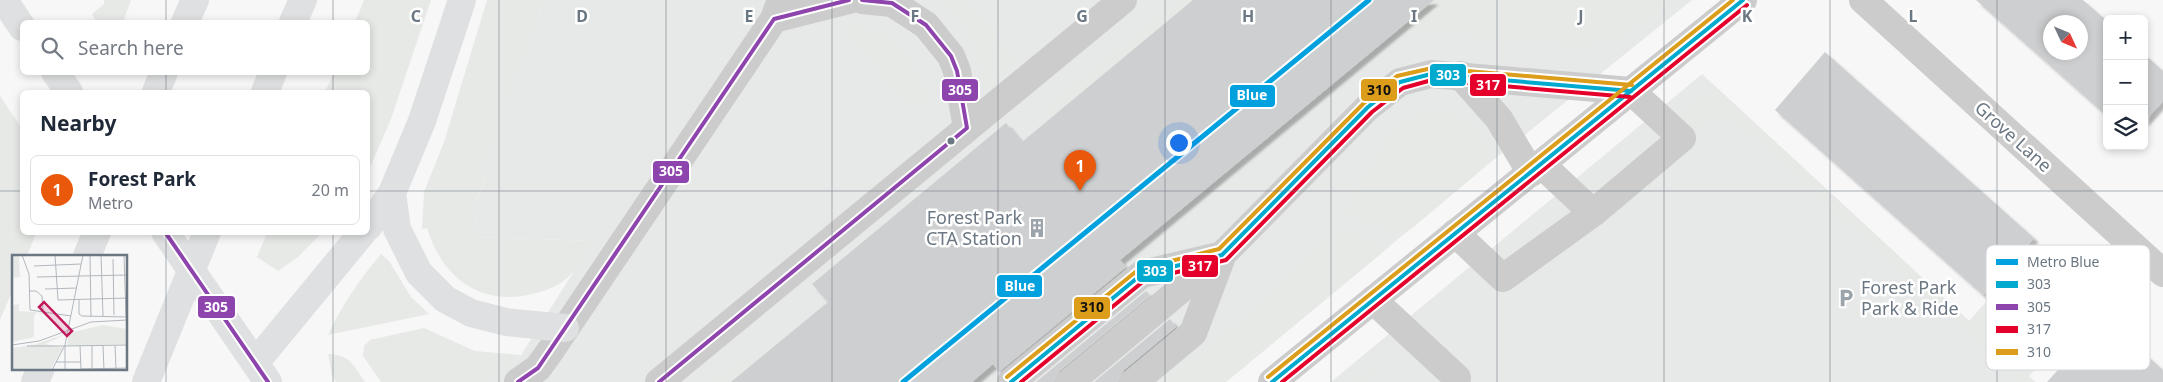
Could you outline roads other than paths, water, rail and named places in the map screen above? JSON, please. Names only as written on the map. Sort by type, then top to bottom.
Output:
[{"type":"main road","points":[[4,0],[20,24]]},
{"type":"main road","points":[[186,20],[195,0]]},
{"type":"main road","points":[[294,20],[303,0]]},
{"type":"main road","points":[[370,224],[392,193],[422,121],[462,0]]},
{"type":"main road","points":[[57,75],[68,90]]},
{"type":"main road","points":[[157,90],[163,75]]},
{"type":"main road","points":[[266,90],[272,75]]},
{"type":"main road","points":[[392,193],[397,229],[419,273],[445,299],[471,313],[506,322],[565,328]]},
{"type":"main road","points":[[88,255],[96,235]]},
{"type":"main road","points":[[168,235],[262,372],[361,235]]},
{"type":"main road","points":[[146,382],[206,235]]},
{"type":"main road","points":[[35,382],[40,370]]},
{"type":"street","points":[[518,382],[538,368],[777,9],[849,0]]},
{"type":"street","points":[[862,0],[892,4],[926,25],[951,56],[957,71],[967,128]]},
{"type":"street","points":[[659,382],[1123,0]]},
{"type":"street","points":[[1272,382],[1743,0]]},
{"type":"street","name":"Grove Lane","points":[[1863,0],[2132,245]]},
{"type":"street","points":[[1070,382],[1222,255],[1368,107],[1400,82],[1431,74],[1460,75],[1631,91],[1682,138],[1593,212],[1503,278],[1455,233]]},
{"type":"street","points":[[1460,75],[1499,119],[1537,169],[1593,212]]},
{"type":"street","points":[[1011,382],[1142,274],[1222,255]]},
{"type":"street","points":[[1134,382],[1193,333],[1222,255]]},
{"type":"street","name":"Grove Lane","points":[[2150,261],[2163,273]]},
{"type":"street","points":[[1373,300],[1457,378]]},
{"type":"metro line","name":"Blue","points":[[903,382],[1369,0]]},
{"type":"place","name":"Forest Park","points":[[1080,191]]},
{"type":"place","name":"Forest Park CTA Station","points":[[1037,228]]},
{"type":"place","name":"Forest Park Park & Ride","points":[[1846,298]]}]
